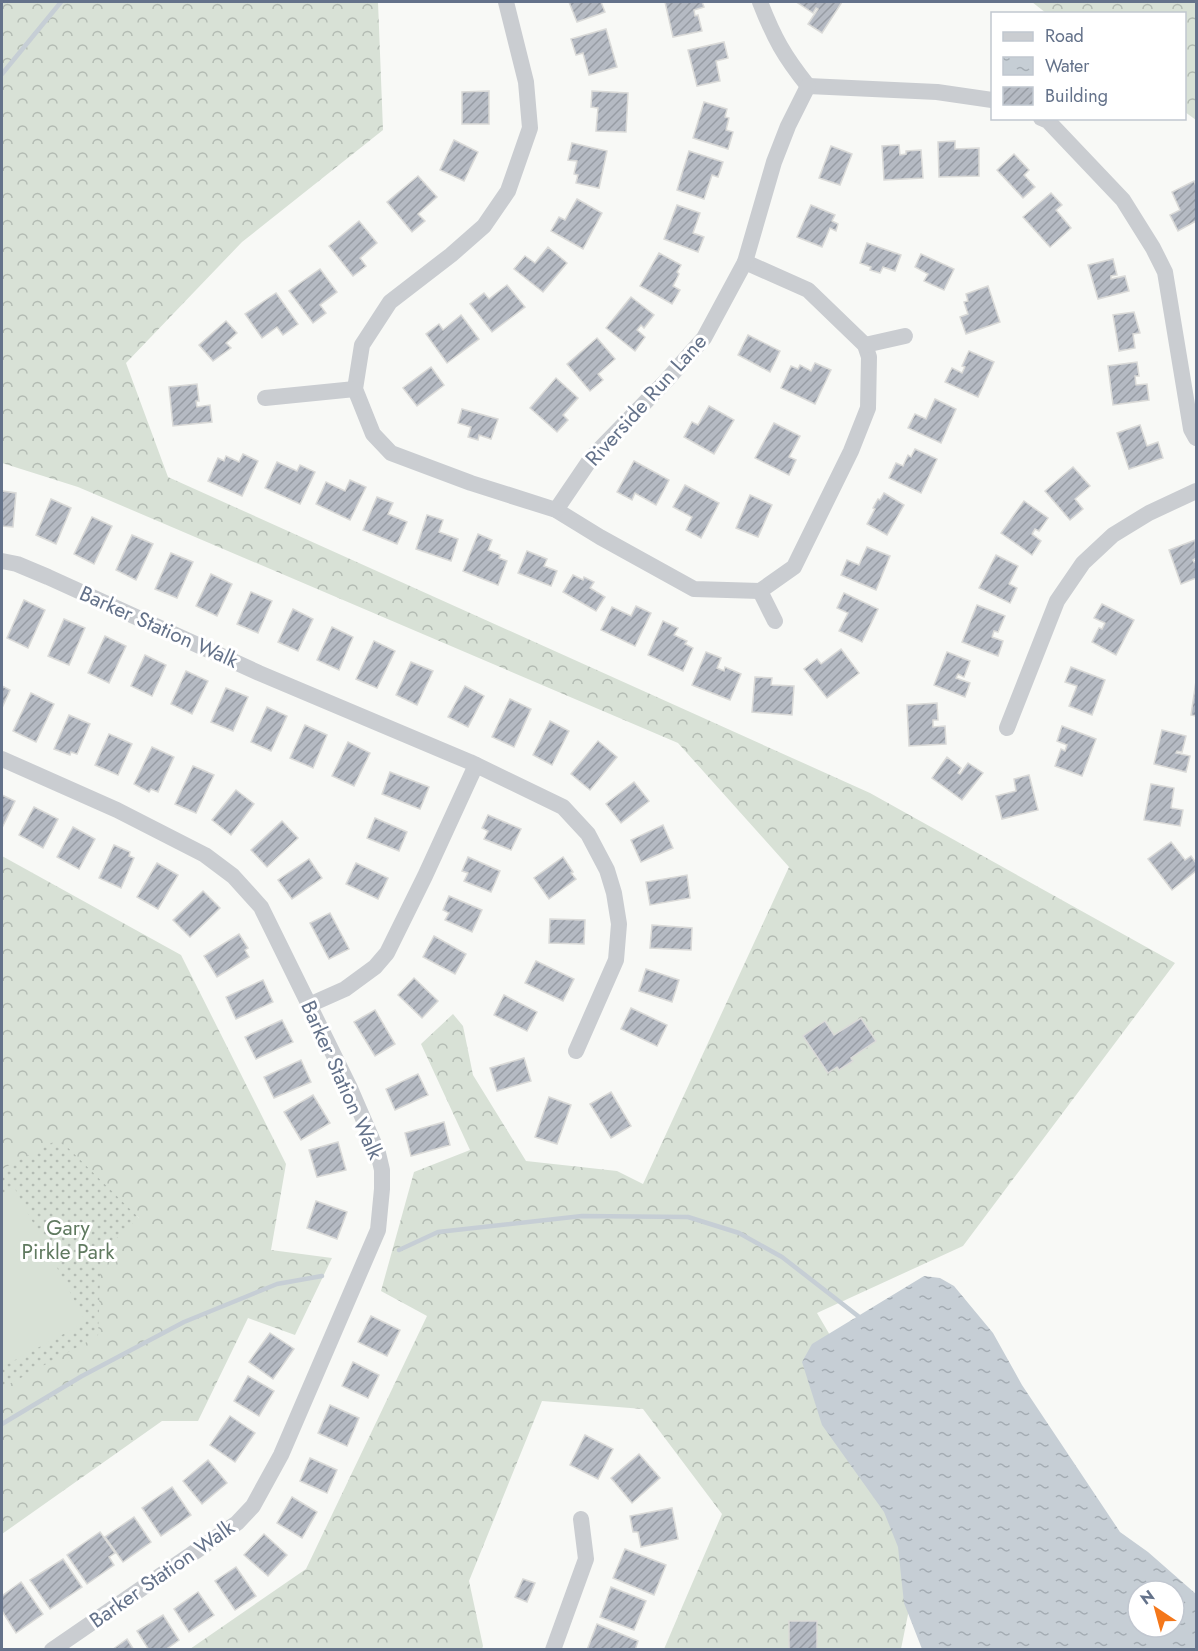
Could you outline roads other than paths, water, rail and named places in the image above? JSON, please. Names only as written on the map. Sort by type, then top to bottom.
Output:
[{"type":"street","points":[[506,2],[526,82],[530,128],[508,191],[484,226],[451,255],[390,302],[362,345],[355,389],[373,434],[391,453],[471,483],[556,510],[694,589],[760,591],[794,567],[851,451],[868,408],[869,357],[865,345],[808,290],[745,262]]},
{"type":"street","points":[[760,2],[773,35],[786,58],[808,86],[937,92],[991,100]]},
{"type":"street","name":"Riverside Run Lane","points":[[556,510],[592,457],[704,338],[745,262],[774,162],[788,126],[808,86]]},
{"type":"street","points":[[1044,120],[1123,200],[1165,272],[1191,429],[1197,438]]},
{"type":"street","points":[[865,345],[905,336]]},
{"type":"street","points":[[265,398],[355,389]]},
{"type":"street","points":[[1007,728],[1057,601],[1083,563],[1113,535],[1149,513],[1197,491]]},
{"type":"street","name":"Barker Station Walk","points":[[2,561],[17,564],[48,577],[249,668],[476,765],[563,807],[588,834],[607,870],[614,893],[619,924],[616,960],[576,1051]]},
{"type":"street","points":[[760,591],[775,621]]},
{"type":"street","name":"Barker Station Walk","points":[[2,759],[127,815],[205,855],[233,876],[261,907],[349,1086],[378,1153],[382,1180],[378,1230],[282,1455],[253,1506],[237,1523],[52,1650]]},
{"type":"street","points":[[309,1005],[345,989],[375,968],[387,953],[476,765]]},
{"type":"street","points":[[553,1650],[586,1559],[581,1520]]},
{"type":"water","points":[[924,1276],[940,1278],[954,1286],[993,1333],[1022,1385],[1120,1532],[1148,1552],[1179,1579],[1126,1579],[1126,1639],[1186,1639],[1186,1585],[1196,1594],[1196,1649],[922,1649],[904,1603],[898,1547],[884,1512],[822,1425],[802,1362],[812,1344]]},
{"type":"waterway","points":[[2,74],[61,2]]},
{"type":"waterway","points":[[399,1250],[438,1232],[582,1216],[688,1217],[739,1233],[782,1257],[858,1316]]},
{"type":"waterway","points":[[2,1424],[82,1376],[184,1322],[277,1284],[322,1276]]},
{"type":"park label","name":"Gary Pirkle Park","points":[[68,1240]]}]
